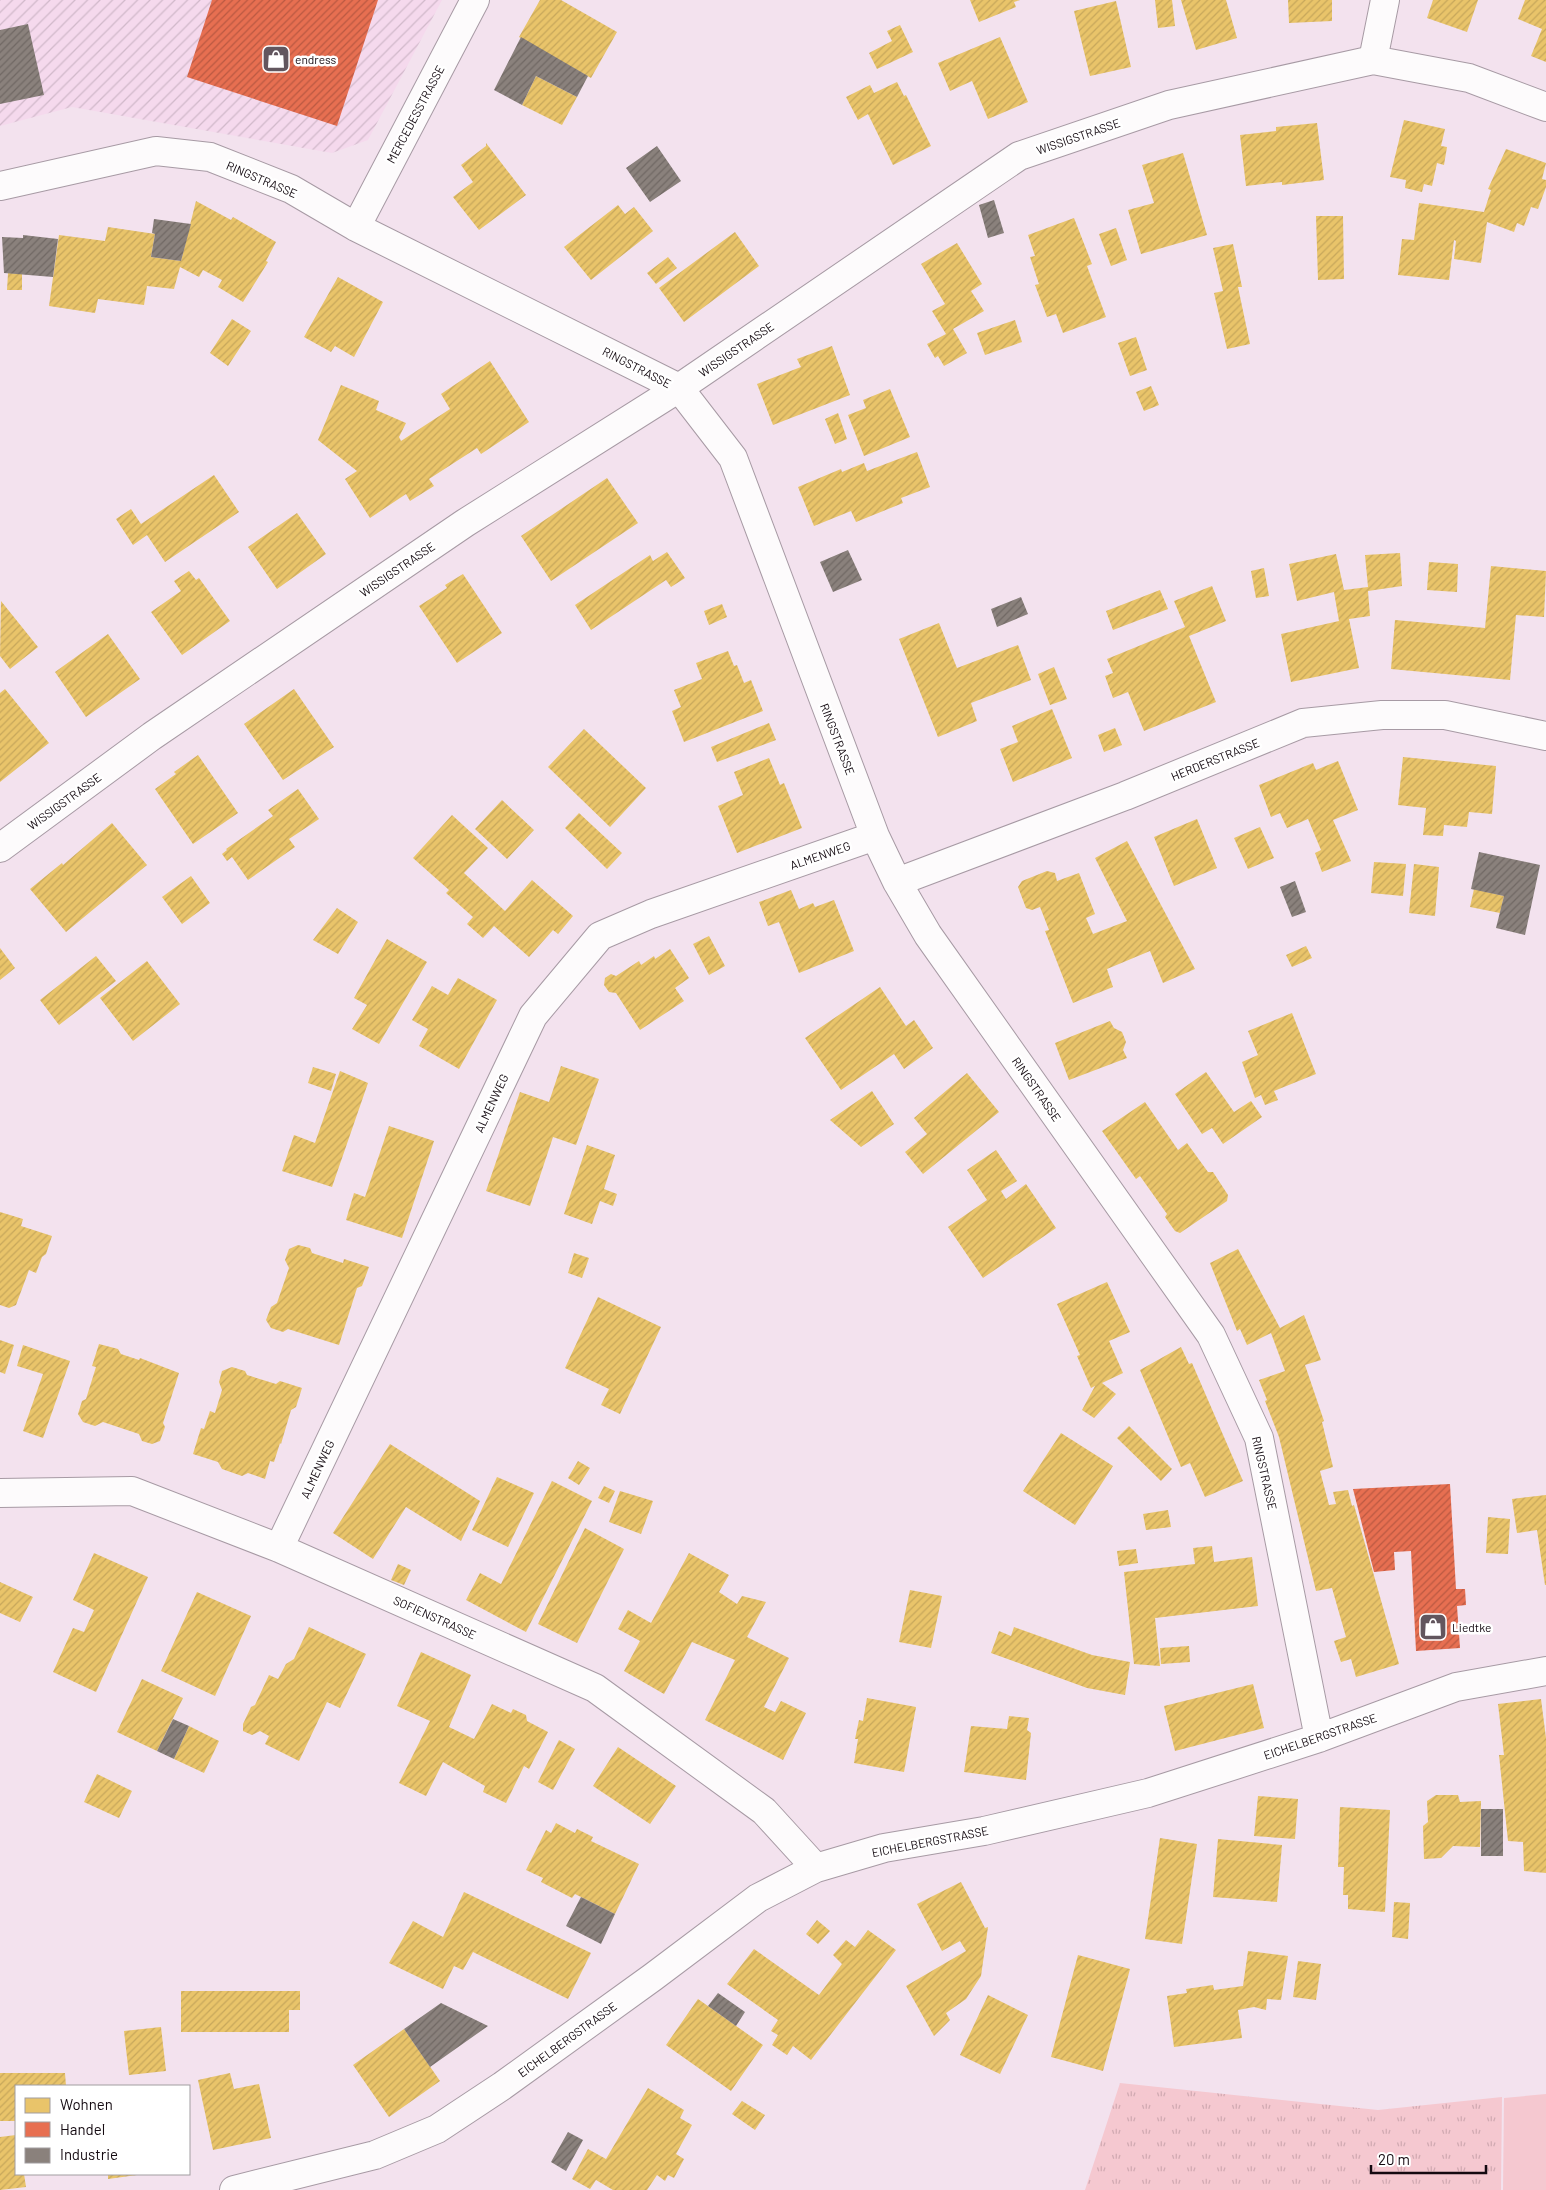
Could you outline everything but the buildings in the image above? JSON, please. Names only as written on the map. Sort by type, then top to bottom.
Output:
[{"type":"street","name":"MERCEDESSTRASSE","points":[[356,227],[475,0]]},
{"type":"street","points":[[1373,60],[1385,0]]},
{"type":"street","name":"WISSIGSTRASSE","points":[[0,848],[152,736],[465,523],[679,388],[1019,156],[1169,105],[1373,60],[1469,78],[1546,108]]},
{"type":"street","name":"RINGSTRASSE","points":[[0,186],[156,151],[210,157],[291,189],[356,227],[679,388],[733,458],[874,836],[897,882],[928,935],[1210,1336],[1260,1438],[1319,1738]]},
{"type":"street","name":"HERDERSTRASSE","points":[[897,882],[1125,796],[1302,723],[1382,715],[1445,715],[1546,736]]},
{"type":"street","name":"ALMENWEG","points":[[280,1548],[533,1016],[600,936],[651,914],[874,836]]},
{"type":"street","name":"SOFIENSTRASSE","points":[[0,1493],[132,1491],[280,1548],[595,1688],[764,1811],[816,1868]]},
{"type":"street","name":"EICHELBERGSTRASSE","points":[[234,2190],[375,2155],[436,2129],[502,2086],[653,1977],[758,1898],[816,1868],[884,1848],[984,1831],[1148,1793],[1319,1738],[1456,1688],[1546,1671]]},
{"type":"shaded area","points":[[0,0],[442,0],[368,140],[332,153],[72,107],[0,126]]},
{"type":"green space","points":[[1120,2083],[1378,2110],[1502,2097],[1501,2190],[1085,2190]]},
{"type":"green space","points":[[1546,2094],[1546,2190],[1503,2190],[1504,2098]]},
{"type":"place","name":"endress","points":[[276,59]]},
{"type":"place","name":"Liedtke","points":[[1433,1627]]}]
